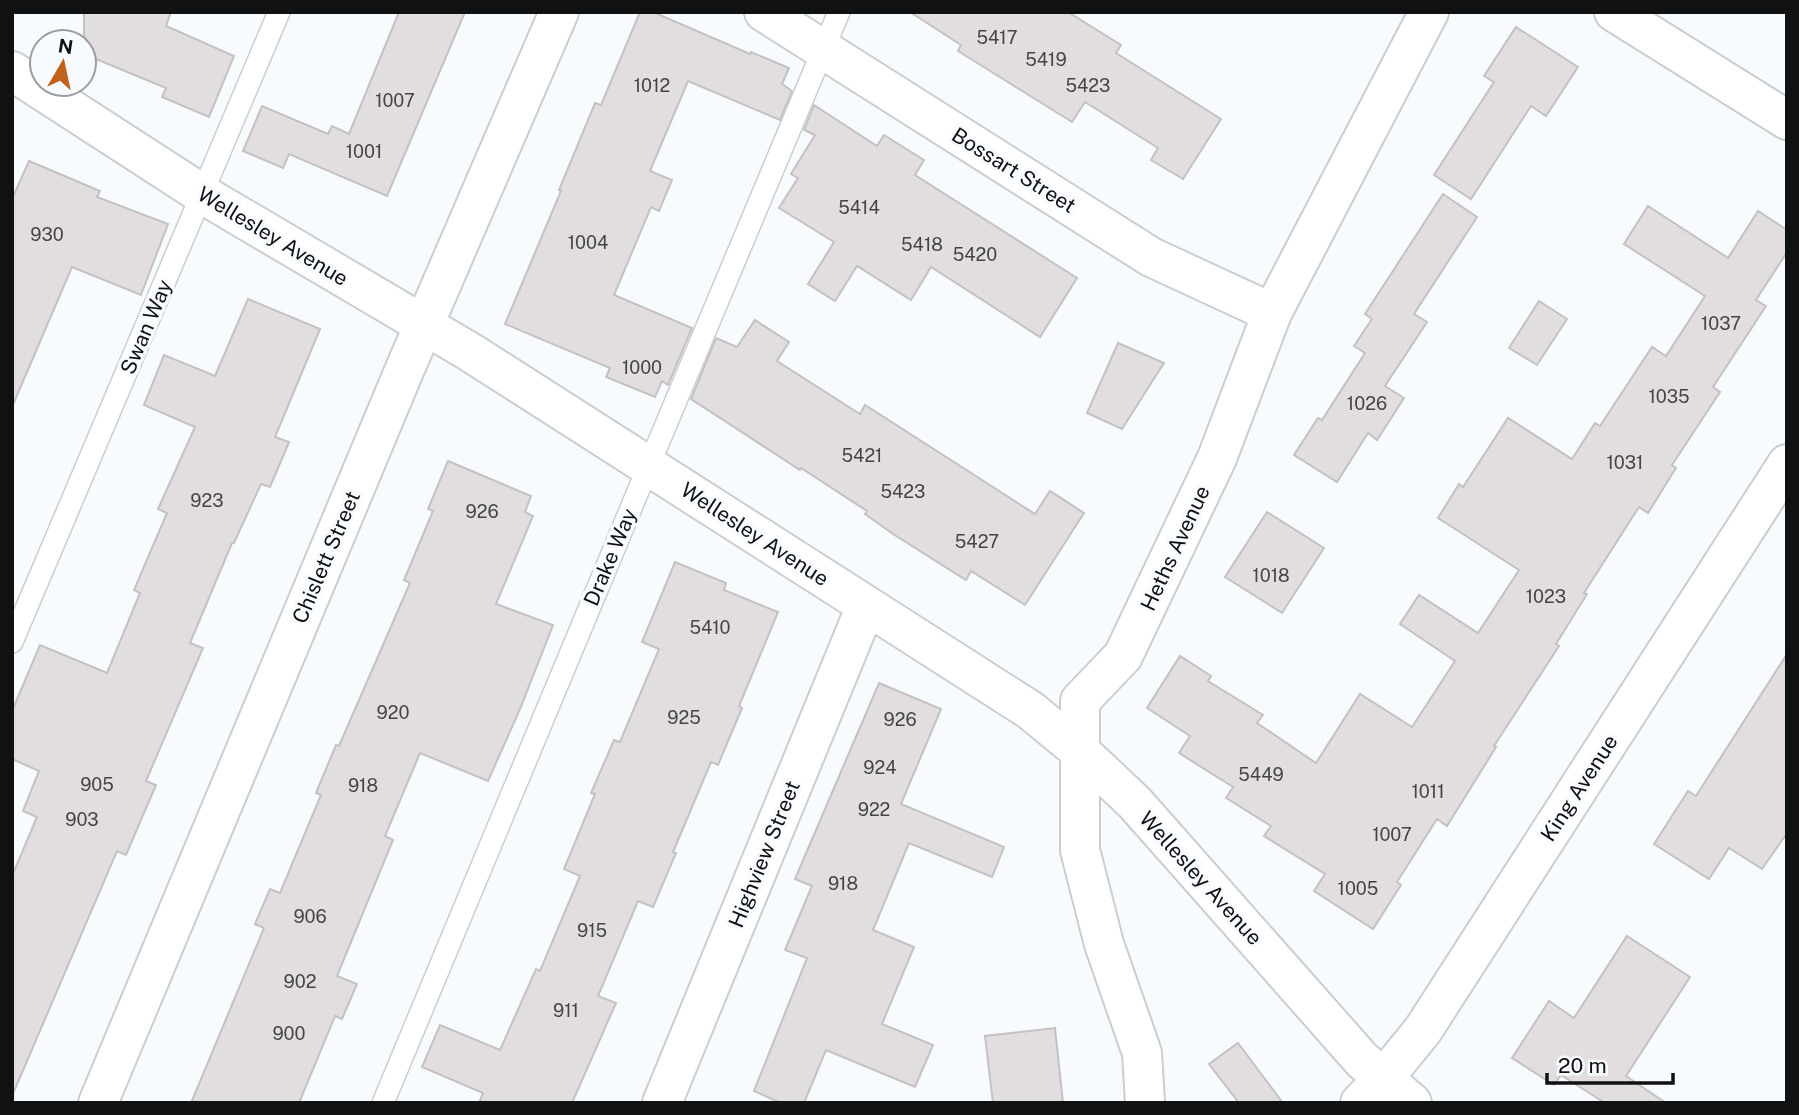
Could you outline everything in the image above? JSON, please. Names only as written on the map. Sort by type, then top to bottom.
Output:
[{"type":"street","name":"Chislett Street","points":[[98,1103],[424,325],[559,12]]},
{"type":"street","name":"Bossart Street","points":[[764,12],[1151,257],[1272,313]]},
{"type":"street","name":"Heths Avenue","points":[[1145,1103],[1142,1054],[1104,944],[1080,850],[1080,701],[1123,656],[1217,458],[1272,313],[1429,12]]},
{"type":"street","points":[[1614,12],[1787,120]]},
{"type":"street","name":"Wellesley Avenue","points":[[12,71],[202,194],[424,325],[649,465],[1030,710],[1081,752],[1135,803],[1362,1060],[1371,1091],[1412,1103]]},
{"type":"street","name":"King Avenue","points":[[1371,1091],[1423,1030],[1787,464]]},
{"type":"street","name":"Highview Street","points":[[662,1103],[866,606]]},
{"type":"lane","name":"Swan Way","points":[[12,642],[279,12]]},
{"type":"lane","name":"Drake Way","points":[[383,1103],[839,12]]},
{"type":"building","points":[[84,12],[171,12],[166,26],[234,56],[209,117],[162,97],[166,88],[98,60],[98,28],[84,28]]},
{"type":"building","points":[[399,12],[465,12],[387,196],[289,154],[283,168],[243,151],[262,106],[328,134],[332,126],[349,134]]},
{"type":"building","points":[[640,12],[653,12],[789,68],[782,84],[792,91],[780,120],[688,81],[650,171],[672,180],[659,211],[651,207],[614,295],[692,328],[668,385],[662,381],[655,397],[606,377],[610,368],[505,324],[595,103],[601,105]]},
{"type":"building","points":[[910,12],[1068,12],[1121,45],[1116,53],[1221,119],[1183,179],[1151,160],[1158,148],[1085,102],[1072,122],[958,51],[961,45]]},
{"type":"building","points":[[1516,27],[1578,67],[1546,116],[1531,106],[1471,199],[1434,175],[1494,82],[1484,76]]},
{"type":"building","points":[[814,105],[877,146],[884,135],[924,160],[915,175],[1077,278],[1040,337],[931,267],[911,300],[857,266],[835,301],[808,284],[834,242],[779,208],[798,178],[791,174],[815,135],[804,130]]},
{"type":"building","points":[[29,161],[100,191],[97,197],[168,224],[141,295],[72,267],[12,407],[12,199]]},
{"type":"building","points":[[1443,194],[1477,217],[1414,314],[1427,322],[1385,386],[1404,398],[1377,440],[1368,433],[1337,482],[1294,455],[1318,418],[1322,420],[1365,353],[1354,346],[1372,319],[1365,314]]},
{"type":"building","points":[[1648,206],[1728,258],[1758,211],[1787,230],[1787,252],[1756,300],[1766,306],[1713,387],[1720,392],[1672,465],[1676,468],[1648,513],[1639,507],[1584,593],[1587,594],[1556,644],[1559,646],[1494,746],[1496,747],[1447,826],[1437,819],[1397,882],[1401,885],[1373,929],[1314,891],[1325,874],[1264,836],[1271,826],[1226,798],[1233,787],[1179,753],[1190,736],[1147,708],[1180,656],[1211,676],[1208,681],[1263,715],[1257,723],[1316,763],[1360,694],[1412,727],[1455,661],[1400,624],[1419,595],[1478,633],[1519,570],[1438,518],[1459,484],[1463,487],[1508,418],[1572,459],[1595,423],[1600,426],[1652,347],[1666,356],[1705,296],[1624,244]]},
{"type":"building","points":[[248,299],[320,329],[275,437],[289,442],[270,487],[261,484],[232,543],[190,643],[203,648],[146,781],[156,785],[126,855],[117,851],[12,1096],[12,876],[37,817],[23,811],[39,771],[12,759],[12,711],[40,645],[107,673],[140,593],[134,590],[167,513],[158,509],[195,427],[144,405],[164,355],[215,376]]},
{"type":"building","points":[[1539,301],[1567,319],[1537,365],[1509,348]]},
{"type":"building","points":[[755,320],[789,342],[777,361],[860,414],[865,405],[1035,514],[1050,491],[1084,513],[1025,605],[971,571],[966,580],[893,534],[865,514],[867,511],[691,399],[716,338],[737,347]]},
{"type":"building","points":[[1118,343],[1164,363],[1122,429],[1087,413]]},
{"type":"building","points":[[448,461],[531,496],[525,512],[533,516],[496,604],[553,625],[520,709],[488,781],[420,753],[385,836],[393,840],[337,976],[357,984],[342,1019],[335,1016],[299,1103],[191,1103],[264,928],[255,924],[270,889],[280,893],[321,795],[316,793],[336,745],[339,746],[410,583],[404,580],[433,511],[428,509]]},
{"type":"building","points":[[1267,512],[1324,548],[1282,613],[1225,577]]},
{"type":"building","points":[[675,562],[726,583],[724,590],[778,612],[718,765],[711,762],[653,907],[638,901],[598,996],[616,1003],[572,1103],[479,1103],[483,1093],[422,1067],[440,1025],[500,1050],[536,969],[540,971],[580,876],[564,869],[595,794],[591,793],[614,740],[620,742],[659,649],[642,642]]},
{"type":"building","points":[[1787,654],[1787,833],[1762,869],[1729,848],[1709,879],[1654,844],[1688,791],[1696,796]]},
{"type":"building","points":[[879,683],[941,709],[901,804],[1004,847],[992,877],[909,843],[873,930],[914,947],[882,1024],[933,1045],[915,1087],[826,1050],[804,1103],[781,1103],[754,1091],[807,958],[785,950],[812,886],[795,879]]},
{"type":"building","points":[[1627,936],[1690,977],[1626,1076],[1666,1103],[1605,1103],[1561,1075],[1554,1085],[1512,1058],[1549,1001],[1574,1018]]},
{"type":"building","points":[[1055,1028],[1063,1103],[993,1103],[985,1036]]},
{"type":"building","points":[[1238,1043],[1283,1103],[1239,1103],[1209,1064]]}]
